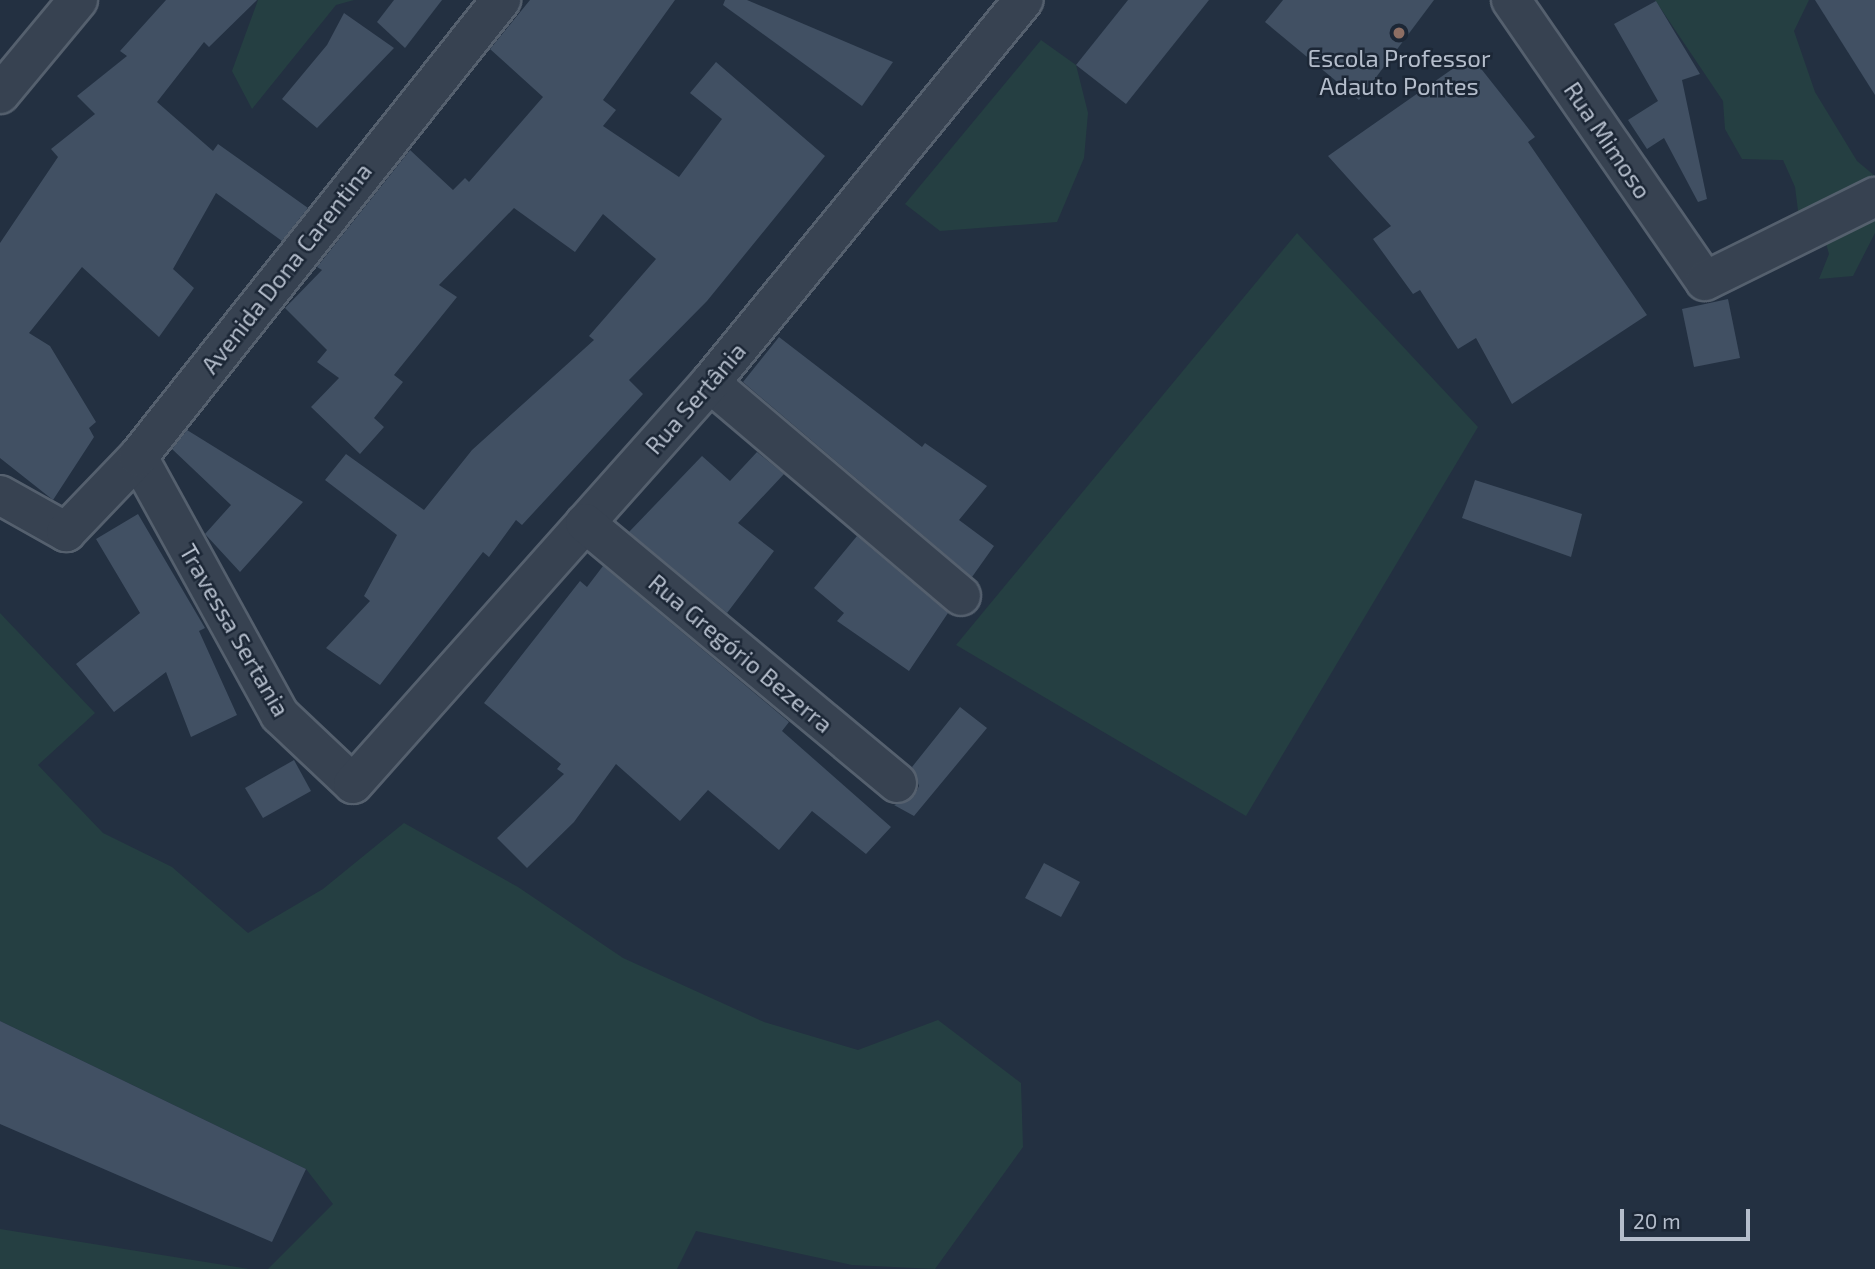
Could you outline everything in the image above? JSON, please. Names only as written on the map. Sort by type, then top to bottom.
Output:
[{"type":"street","points":[[0,94],[78,0]]},
{"type":"street","name":"Avenida Dona Carentina","points":[[0,495],[66,532],[138,457],[501,0]]},
{"type":"street","name":"Rua Sertânia","points":[[353,784],[710,383],[1024,0]]},
{"type":"street","name":"Rua Mimoso","points":[[1511,0],[1705,281],[1875,197]]},
{"type":"street","points":[[710,383],[961,596]]},
{"type":"street","name":"Travessa Sertania","points":[[138,457],[280,715],[353,784]]},
{"type":"street","name":"Rua Gregório Bezerra","points":[[585,523],[897,783]]},
{"type":"green space","points":[[258,0],[354,0],[336,5],[252,109],[232,71]]},
{"type":"green space","points":[[1655,0],[1809,0],[1794,31],[1815,92],[1857,161],[1875,176],[1875,233],[1853,276],[1819,279],[1829,254],[1821,226],[1800,226],[1795,187],[1783,160],[1742,159],[1725,129],[1723,101]]},
{"type":"green space","points":[[1041,40],[1076,65],[1088,113],[1084,158],[1057,222],[940,231],[905,204]]},
{"type":"green space","points":[[1297,233],[1478,427],[1246,816],[956,645]]},
{"type":"green space","points":[[0,613],[95,713],[38,765],[103,833],[172,867],[248,933],[323,889],[404,823],[518,887],[623,958],[764,1022],[858,1050],[938,1020],[1021,1083],[1023,1147],[935,1269],[852,1265],[696,1231],[677,1269],[268,1269],[333,1204],[306,1169],[0,1021]]},
{"type":"green space","points":[[0,1229],[249,1269],[0,1269]]},
{"type":"building","points":[[166,0],[257,0],[209,47],[204,42],[157,102],[213,151],[218,144],[308,208],[282,241],[216,193],[173,269],[194,288],[159,337],[82,267],[29,333],[50,346],[96,422],[89,428],[94,437],[53,500],[0,458],[0,243],[58,157],[51,149],[95,114],[77,96],[127,56],[120,51]]},
{"type":"building","points":[[394,0],[442,0],[405,48],[377,22]]},
{"type":"building","points":[[530,0],[675,0],[603,100],[616,110],[603,126],[679,177],[722,119],[690,93],[716,62],[825,156],[707,301],[629,380],[643,394],[522,525],[516,520],[489,557],[483,552],[380,685],[326,648],[370,601],[364,596],[397,535],[325,480],[346,454],[424,510],[472,450],[594,340],[589,336],[656,259],[603,214],[575,252],[514,208],[439,285],[457,297],[394,375],[403,382],[374,418],[384,427],[360,454],[311,407],[339,378],[317,362],[327,350],[285,308],[322,270],[317,267],[410,150],[453,190],[465,178],[469,182],[543,97],[490,49]]},
{"type":"building","points":[[725,0],[747,0],[893,62],[862,106],[723,5]]},
{"type":"building","points":[[1128,0],[1209,0],[1126,104],[1076,65]]},
{"type":"building","points":[[1283,0],[1434,0],[1359,100],[1265,22]]},
{"type":"building","points":[[1815,0],[1875,0],[1875,95]]},
{"type":"building","points":[[1656,1],[1700,74],[1682,80],[1707,199],[1698,202],[1664,138],[1647,149],[1628,120],[1658,101],[1614,24]]},
{"type":"building","points":[[344,13],[394,48],[317,128],[282,99],[327,45]]},
{"type":"building","points":[[1471,56],[1535,137],[1528,142],[1647,315],[1512,404],[1476,338],[1458,349],[1420,290],[1413,294],[1373,239],[1391,226],[1328,156]]},
{"type":"building","points":[[1728,299],[1740,358],[1694,367],[1682,309]]},
{"type":"building","points":[[779,337],[922,447],[925,443],[987,486],[959,520],[994,546],[972,577],[743,382]]},
{"type":"building","points":[[187,430],[303,502],[240,572],[205,534],[231,505],[172,449]]},
{"type":"building","points":[[757,452],[784,474],[738,523],[774,551],[727,613],[629,532],[702,456],[730,481]]},
{"type":"building","points":[[1475,480],[1582,514],[1571,557],[1462,518]]},
{"type":"building","points":[[138,514],[205,628],[199,631],[237,715],[191,737],[166,672],[114,712],[76,664],[140,613],[96,539]]},
{"type":"building","points":[[857,536],[948,613],[909,671],[837,621],[844,613],[814,588]]},
{"type":"building","points":[[603,566],[789,722],[782,731],[891,827],[866,854],[812,811],[779,850],[708,790],[680,821],[616,764],[574,822],[527,868],[497,838],[564,774],[557,769],[561,764],[484,703],[580,581],[587,587]]},
{"type":"building","points":[[960,707],[987,728],[914,816],[894,805],[914,796],[919,786],[912,767]]},
{"type":"building","points":[[294,760],[311,791],[263,818],[245,788]]},
{"type":"building","points":[[1044,863],[1080,882],[1061,917],[1025,898]]},
{"type":"building","points":[[0,1021],[306,1169],[272,1242],[0,1124]]},
{"type":"place","name":"Escola Professor Adauto Pontes","points":[[1399,33]]}]
